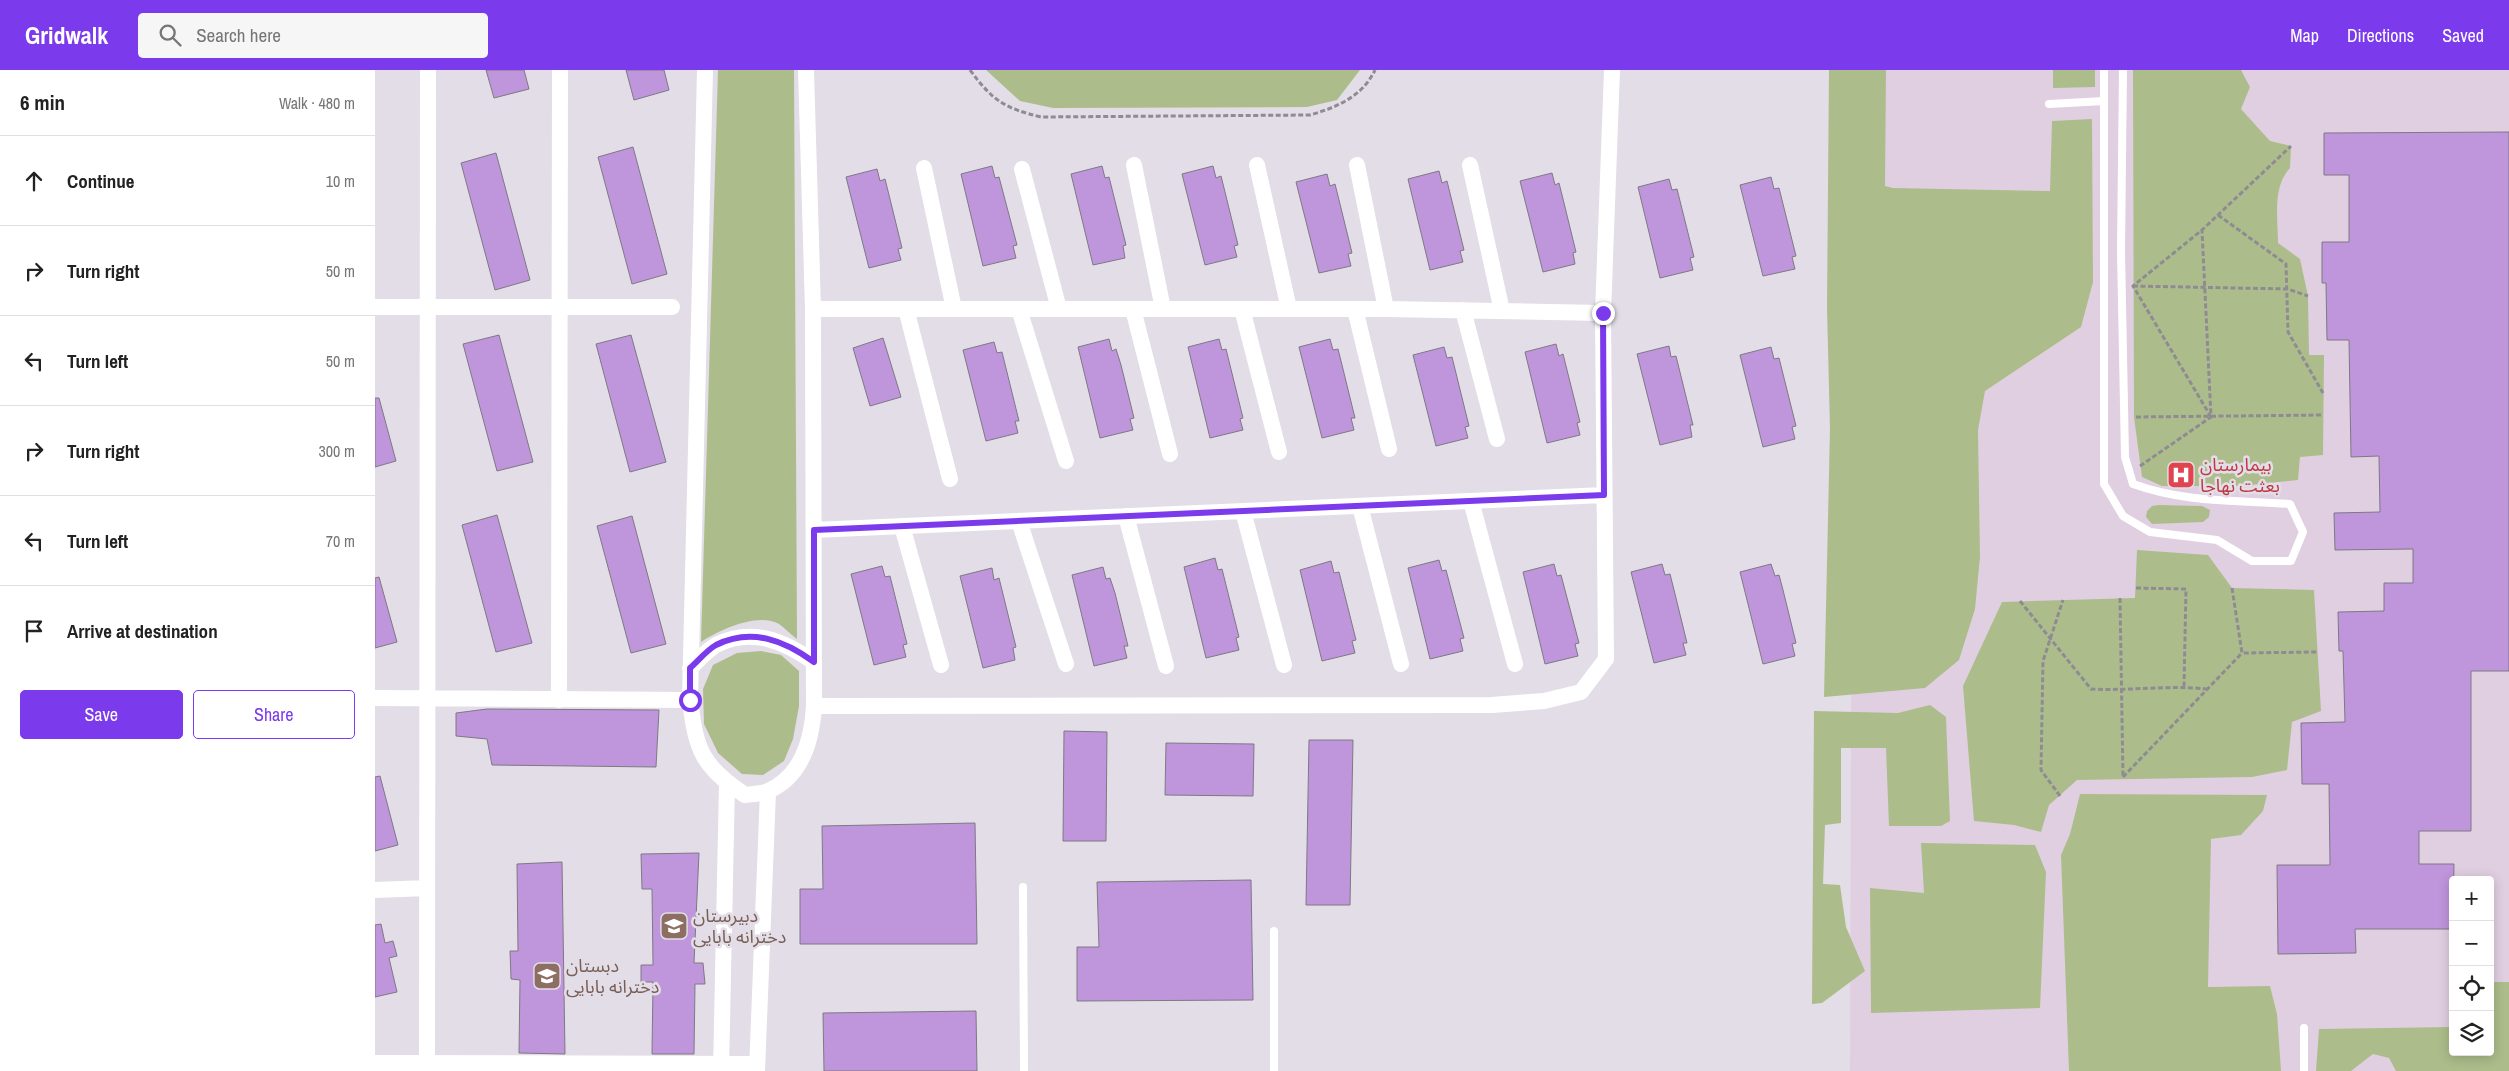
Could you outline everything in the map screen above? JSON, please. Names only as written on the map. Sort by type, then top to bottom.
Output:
[{"type":"street","points":[[428,70],[427,888],[430,1068]]},
{"type":"street","points":[[559,700],[560,70]]},
{"type":"street","points":[[705,70],[690,700],[694,737],[709,765],[727,783],[745,795],[768,791],[788,777],[803,758],[812,736],[814,706],[813,309],[807,70]]},
{"type":"street","points":[[814,706],[1492,704],[1544,701],[1581,692],[1606,659],[1603,313],[1612,70]]},
{"type":"street","points":[[1134,165],[1163,309]]},
{"type":"street","points":[[1257,165],[1289,309]]},
{"type":"street","points":[[1357,165],[1387,309]]},
{"type":"street","points":[[1470,165],[1502,311]]},
{"type":"street","points":[[924,168],[954,309]]},
{"type":"street","points":[[1022,169],[1059,309]]},
{"type":"street","points":[[375,307],[672,307]]},
{"type":"street","points":[[813,309],[1387,309],[1603,313]]},
{"type":"street","points":[[906,309],[950,479]]},
{"type":"street","points":[[1019,309],[1066,461]]},
{"type":"street","points":[[1133,309],[1170,454]]},
{"type":"street","points":[[1242,309],[1279,452]]},
{"type":"street","points":[[1355,309],[1389,449]]},
{"type":"street","points":[[1463,310],[1497,439]]},
{"type":"street","points":[[814,530],[1604,495]]},
{"type":"street","points":[[1471,501],[1515,664]]},
{"type":"street","points":[[1360,506],[1401,664]]},
{"type":"street","points":[[1243,511],[1284,665]]},
{"type":"street","points":[[1126,516],[1166,666]]},
{"type":"street","points":[[1019,521],[1066,664]]},
{"type":"street","points":[[902,526],[941,665]]},
{"type":"street","points":[[690,668],[715,646],[733,639],[758,637],[775,639],[814,662]]},
{"type":"street","points":[[375,698],[690,700]]},
{"type":"street","points":[[721,1067],[727,783]]},
{"type":"street","points":[[375,1063],[430,1068],[757,1067],[768,791]]},
{"type":"street","points":[[375,890],[427,888]]},
{"type":"lane","points":[[2104,70],[2105,484],[2123,516],[2150,532],[2217,540],[2252,561],[2291,561],[2303,532],[2290,504],[2213,502],[2160,494],[2133,484],[2125,457],[2121,251],[2123,70]]},
{"type":"lane","points":[[2049,104],[2104,102]]},
{"type":"lane","points":[[1023,887],[1023,1071]]},
{"type":"lane","points":[[1274,931],[1274,1071]]},
{"type":"lane","points":[[2304,1028],[2304,1071]]},
{"type":"path","points":[[970,70],[986,92],[1012,109],[1041,117],[1310,115],[1336,108],[1358,93],[1375,70]]},
{"type":"path","points":[[2133,286],[2218,215],[2291,146]]},
{"type":"path","points":[[2218,215],[2286,264],[2288,332],[2323,392]]},
{"type":"path","points":[[2201,230],[2211,417]]},
{"type":"path","points":[[2133,286],[2288,289],[2308,296]]},
{"type":"path","points":[[2133,286],[2211,417]]},
{"type":"path","points":[[2134,417],[2323,415]]},
{"type":"path","points":[[2140,466],[2211,417]]},
{"type":"path","points":[[2136,588],[2186,589],[2184,686]]},
{"type":"path","points":[[2232,588],[2242,652]]},
{"type":"path","points":[[2120,598],[2123,778],[2242,652],[2318,652]]},
{"type":"path","points":[[2059,796],[2041,770],[2043,662],[2063,600]]},
{"type":"path","points":[[2021,602],[2091,689],[2121,690],[2184,686],[2207,689]]},
{"type":"shaded area","name":"بیمارستان بعثت نهاجا","points":[[1853,70],[2509,70],[2509,1071],[1850,1071]]},
{"type":"green space","points":[[718,70],[794,70],[797,639],[779,624],[760,620],[728,628],[701,642]]},
{"type":"green space","points":[[986,70],[1360,70],[1337,100],[1307,107],[1053,108],[1020,101]]},
{"type":"green space","points":[[1829,70],[1886,70],[1885,186],[1893,188],[2050,191],[2052,121],[2092,119],[2093,282],[2081,327],[1985,391],[1978,430],[1980,557],[1975,609],[1959,660],[1925,688],[1824,697],[1830,429],[1827,307]]},
{"type":"green space","points":[[2053,70],[2095,70],[2095,87],[2053,88]]},
{"type":"green space","points":[[2133,70],[2241,70],[2250,87],[2241,109],[2270,141],[2291,146],[2290,168],[2284,176],[2278,194],[2278,243],[2300,259],[2308,296],[2309,355],[2324,355],[2323,455],[2300,457],[2298,480],[2241,486],[2162,486],[2142,477],[2134,417]]},
{"type":"green space","points":[[2152,506],[2202,506],[2210,510],[2209,517],[2203,522],[2152,524],[2146,517],[2147,511]]},
{"type":"green space","points":[[2137,550],[2208,555],[2232,588],[2314,590],[2321,711],[2292,722],[2287,770],[2252,777],[2077,780],[2049,805],[2041,832],[2014,825],[1974,821],[1963,686],[2002,602],[2135,598]]},
{"type":"green space","points":[[761,651],[781,655],[799,671],[799,706],[793,739],[784,761],[763,775],[742,774],[718,753],[704,724],[703,689],[713,665],[737,653]]},
{"type":"green space","points":[[1930,705],[1946,717],[1950,821],[1941,826],[1889,826],[1886,748],[1841,748],[1841,823],[1825,825],[1823,884],[1840,885],[1846,927],[1865,971],[1822,1003],[1812,1004],[1814,711],[1898,713]]},
{"type":"green space","points":[[2080,794],[2267,795],[2263,811],[2241,835],[2211,839],[2208,987],[2270,986],[2277,1014],[2281,1071],[2069,1071],[2061,855],[2070,834]]},
{"type":"green space","points":[[1921,843],[2035,845],[2046,872],[2040,1008],[1871,1013],[1870,888],[1924,893]]},
{"type":"green space","points":[[2494,982],[2509,982],[2509,1071],[2396,1071],[2389,1058],[2373,1054],[2351,1071],[2316,1071],[2319,1029],[2449,1027],[2449,1056],[2494,1056]]},
{"type":"building","points":[[486,70],[524,70],[529,89],[494,98]]},
{"type":"building","points":[[626,70],[664,70],[669,90],[634,100]]},
{"type":"building","points":[[2509,132],[2509,671],[2471,671],[2471,831],[2419,831],[2419,864],[2454,864],[2454,876],[2449,876],[2449,929],[2355,929],[2356,953],[2278,954],[2277,865],[2330,865],[2329,784],[2302,784],[2301,723],[2345,722],[2343,651],[2339,651],[2338,612],[2384,611],[2384,583],[2413,583],[2413,549],[2335,550],[2334,513],[2380,512],[2379,456],[2351,457],[2349,340],[2327,340],[2326,283],[2322,283],[2322,242],[2349,242],[2349,175],[2324,175],[2324,133]]},
{"type":"building","points":[[633,147],[667,274],[632,284],[598,157]]},
{"type":"building","points":[[496,153],[530,280],[495,290],[461,163]]},
{"type":"building","points":[[992,166],[995,178],[999,177],[1017,245],[1013,246],[1016,258],[983,266],[961,174]]},
{"type":"building","points":[[1102,166],[1105,178],[1109,177],[1126,245],[1123,246],[1125,258],[1093,265],[1071,174]]},
{"type":"building","points":[[1213,166],[1216,178],[1221,176],[1238,245],[1234,246],[1237,257],[1205,265],[1182,174]]},
{"type":"building","points":[[877,169],[880,181],[885,179],[902,248],[898,249],[901,260],[869,268],[846,177]]},
{"type":"building","points":[[1439,171],[1442,183],[1447,181],[1464,250],[1460,251],[1463,262],[1430,270],[1408,179]]},
{"type":"building","points":[[1552,173],[1555,185],[1559,183],[1576,252],[1573,253],[1575,264],[1543,272],[1520,181]]},
{"type":"building","points":[[1327,174],[1330,186],[1335,184],[1352,253],[1348,254],[1351,266],[1319,273],[1296,182]]},
{"type":"building","points":[[1771,177],[1774,189],[1779,188],[1796,256],[1792,257],[1795,269],[1763,276],[1740,185]]},
{"type":"building","points":[[1669,179],[1672,190],[1677,189],[1694,257],[1690,258],[1693,270],[1660,278],[1638,187]]},
{"type":"building","points":[[499,335],[533,462],[497,471],[463,344]]},
{"type":"building","points":[[631,335],[666,462],[630,472],[596,344]]},
{"type":"building","points":[[883,338],[901,397],[870,406],[853,348]]},
{"type":"building","points":[[1109,339],[1112,351],[1116,349],[1121,365],[1134,418],[1130,419],[1133,430],[1100,438],[1078,347]]},
{"type":"building","points":[[1219,339],[1222,350],[1226,349],[1243,418],[1240,419],[1243,430],[1210,438],[1188,347]]},
{"type":"building","points":[[1330,339],[1333,350],[1338,349],[1355,418],[1351,418],[1354,430],[1322,438],[1299,347]]},
{"type":"building","points":[[994,342],[997,353],[1002,352],[1019,421],[1015,421],[1018,433],[986,441],[963,350]]},
{"type":"building","points":[[1556,344],[1559,356],[1563,354],[1580,422],[1577,423],[1580,435],[1547,443],[1525,352]]},
{"type":"building","points":[[1669,346],[1671,357],[1676,356],[1693,425],[1690,425],[1692,437],[1660,445],[1637,354]]},
{"type":"building","points":[[1444,347],[1447,358],[1452,357],[1469,426],[1465,427],[1468,438],[1436,446],[1413,355]]},
{"type":"building","points":[[1771,347],[1774,359],[1779,358],[1796,426],[1792,427],[1795,439],[1763,447],[1740,355]]},
{"type":"building","points":[[375,398],[379,398],[396,461],[375,467]]},
{"type":"building","points":[[497,515],[532,643],[496,652],[462,525]]},
{"type":"building","points":[[632,516],[666,644],[631,653],[597,526]]},
{"type":"building","points":[[1215,558],[1218,570],[1222,569],[1239,637],[1236,638],[1239,650],[1206,658],[1184,567]]},
{"type":"building","points":[[1439,560],[1442,571],[1446,570],[1464,638],[1460,639],[1463,651],[1430,659],[1408,568]]},
{"type":"building","points":[[1331,561],[1334,573],[1339,572],[1356,640],[1352,641],[1355,653],[1322,661],[1300,570]]},
{"type":"building","points":[[1554,564],[1557,576],[1561,575],[1579,643],[1575,644],[1578,656],[1545,664],[1523,572]]},
{"type":"building","points":[[1662,564],[1665,575],[1670,574],[1687,643],[1683,643],[1686,655],[1654,663],[1631,572]]},
{"type":"building","points":[[1771,564],[1775,576],[1779,575],[1783,590],[1796,643],[1792,644],[1795,656],[1763,664],[1740,572]]},
{"type":"building","points":[[882,566],[885,577],[890,576],[907,644],[903,645],[906,657],[874,665],[851,574]]},
{"type":"building","points":[[1103,567],[1106,579],[1110,578],[1115,593],[1128,646],[1124,646],[1127,658],[1094,666],[1072,575]]},
{"type":"building","points":[[992,568],[994,580],[999,578],[1016,647],[1013,648],[1015,660],[983,668],[960,576]]},
{"type":"building","points":[[379,577],[397,642],[375,648],[375,578]]},
{"type":"building","points":[[487,709],[659,710],[656,767],[492,765],[487,739],[456,736],[456,713]]},
{"type":"building","points":[[1064,731],[1107,732],[1106,841],[1063,841]]},
{"type":"building","points":[[1309,740],[1353,740],[1350,905],[1306,905]]},
{"type":"building","points":[[1166,743],[1254,744],[1253,796],[1165,795]]},
{"type":"building","points":[[380,776],[398,845],[375,851],[375,777]]},
{"type":"building","points":[[975,823],[977,944],[800,944],[800,889],[823,889],[822,826]]},
{"type":"building","name":"دبیرستان دخترانه بابایی","points":[[699,853],[694,963],[703,963],[705,984],[695,984],[694,1054],[652,1054],[653,982],[641,982],[641,965],[653,965],[652,889],[642,889],[641,854]]},
{"type":"building","points":[[562,862],[565,1054],[519,1053],[520,980],[511,979],[510,951],[518,951],[517,864]]},
{"type":"building","points":[[1251,880],[1253,1000],[1077,1001],[1077,947],[1099,947],[1097,882]]},
{"type":"building","points":[[381,924],[385,943],[393,941],[397,956],[389,958],[397,992],[375,997],[375,925]]},
{"type":"building","points":[[976,1011],[977,1071],[824,1071],[823,1013]]},
{"type":"place","name":"بیمارستان بعثت نهاجا","points":[[2181,475]]},
{"type":"place","name":"دبیرستان دخترانه بابایی","points":[[674,926]]},
{"type":"place","name":"دبستان دخترانه بابایی","points":[[547,976]]},
{"type":"route","points":[[690,700],[690,668],[715,646],[733,639],[758,637],[775,639],[800,652],[814,662],[814,530],[1604,495],[1603,313]]}]
